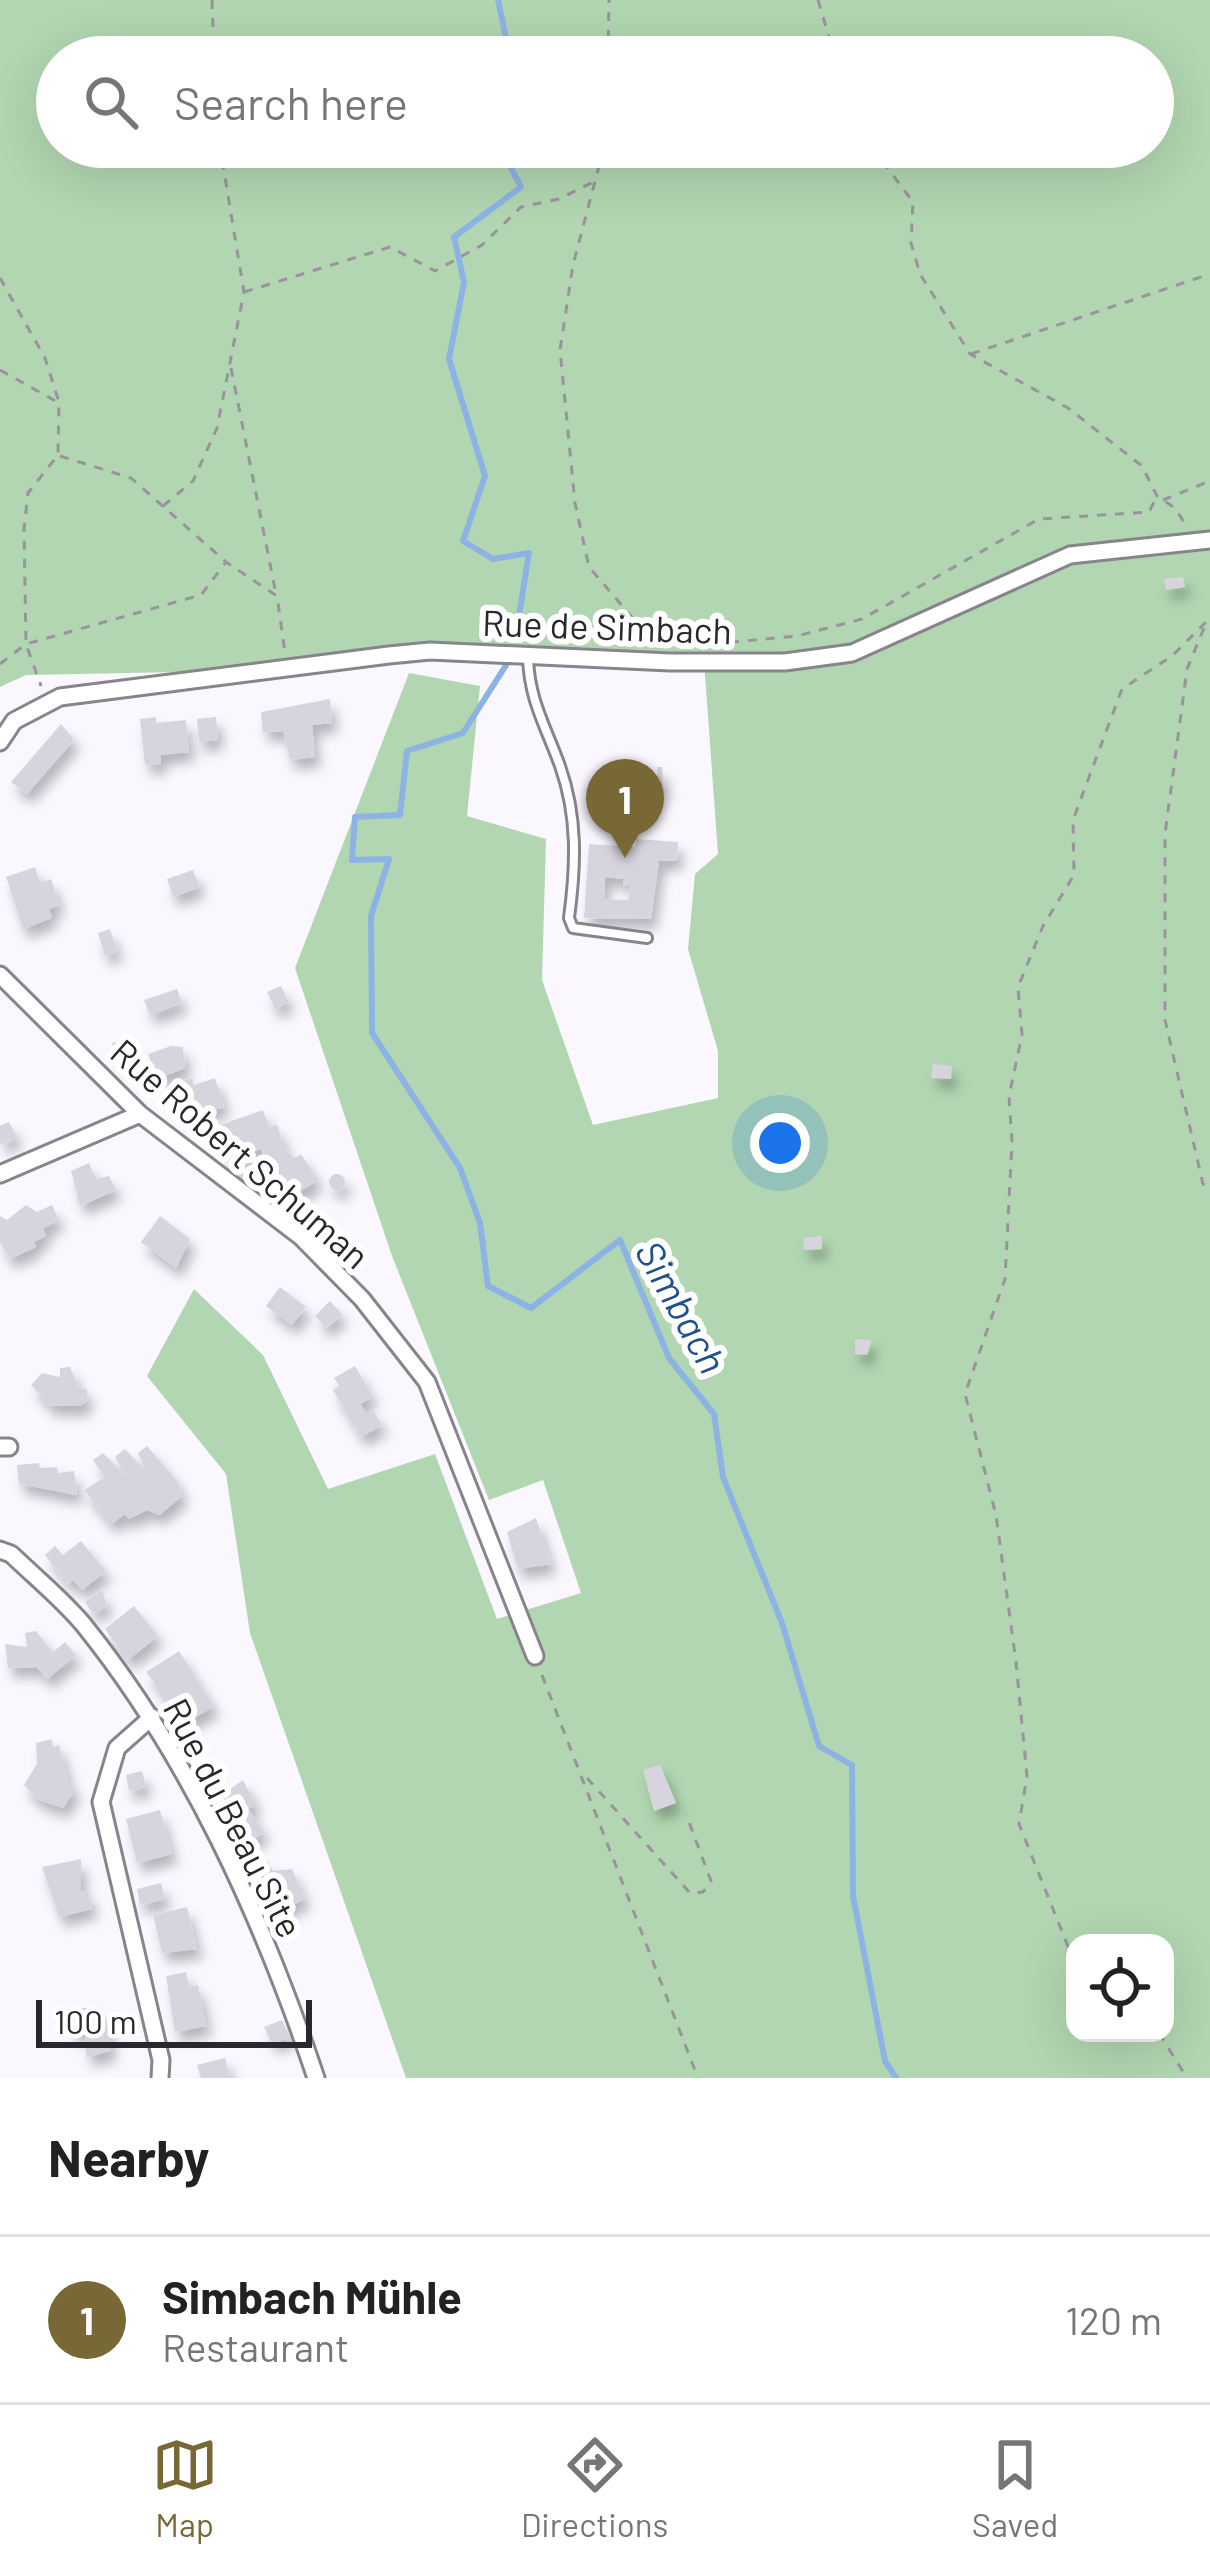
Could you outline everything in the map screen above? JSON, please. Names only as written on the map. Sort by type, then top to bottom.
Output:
[{"type":"street","name":"Rue de Simbach","points":[[0,742],[14,721],[47,701],[104,689],[430,651],[670,662],[785,662],[852,653],[1070,556],[1202,539]]},
{"type":"street","name":"Rue Robert Schuman","points":[[0,976],[140,1114],[301,1237],[362,1298],[427,1382],[535,1656]]},
{"type":"street","points":[[0,1174],[140,1114]]},
{"type":"street","name":"Rue du Beau Site","points":[[6,1552],[80,1621],[152,1717],[240,1887],[291,2004],[316,2078]]},
{"type":"street","points":[[152,1717],[117,1748],[101,1802],[161,2060],[160,2078]]},
{"type":"lane","points":[[528,655],[532,707],[560,764],[574,820],[568,918],[573,928],[586,934],[647,938]]},
{"type":"path","points":[[212,0],[213,36]]},
{"type":"path","points":[[609,36],[610,0]]},
{"type":"path","points":[[818,0],[829,36]]},
{"type":"path","points":[[163,506],[193,482],[217,428],[231,365],[244,292],[223,168]]},
{"type":"path","points":[[598,168],[573,265],[560,350],[575,502],[589,567],[670,662]]},
{"type":"path","points":[[888,168],[913,202],[911,243],[920,274],[970,354],[1068,408],[1142,466],[1160,498],[1202,539]]},
{"type":"path","points":[[244,292],[390,247],[435,271],[470,252],[521,207],[559,200],[595,181]]},
{"type":"path","points":[[970,354],[1210,274]]},
{"type":"path","points":[[0,278],[45,358],[59,404],[58,455],[28,493],[26,644],[47,701]]},
{"type":"path","points":[[231,365],[287,670]]},
{"type":"path","points":[[0,370],[59,404]]},
{"type":"path","points":[[58,455],[131,478],[226,562],[277,596]]},
{"type":"path","points":[[701,649],[716,642],[797,636],[862,619],[1039,519],[1149,512],[1160,498],[1210,481]]},
{"type":"path","points":[[0,664],[26,644],[98,621],[172,607],[201,595],[226,562]]},
{"type":"path","points":[[1209,621],[1187,669],[1166,834],[1165,1020],[1203,1184],[1210,1189]]},
{"type":"path","points":[[1066,1942],[1019,1824],[1027,1776],[1016,1662],[996,1515],[965,1394],[1005,1279],[1012,1142],[1009,1096],[1022,1035],[1018,987],[1043,926],[1074,875],[1073,820],[1122,689],[1172,656],[1209,621]]},
{"type":"path","points":[[535,1656],[698,2078]]},
{"type":"path","points":[[582,1772],[690,1893],[703,1892],[710,1881],[686,1814]]},
{"type":"path","points":[[1165,2042],[1187,2078]]},
{"type":"green space","points":[[0,0],[1210,0],[1210,2078],[406,2078],[250,1633],[226,1474],[147,1376],[194,1289],[263,1355],[328,1489],[435,1454],[497,1619],[581,1593],[543,1480],[489,1500],[392,1256],[295,968],[409,673],[480,686],[467,816],[546,839],[542,980],[593,1125],[718,1098],[718,1051],[688,949],[695,874],[718,854],[704,661],[513,649],[287,670],[26,675],[0,687]]},
{"type":"building","points":[[1183,577],[1185,587],[1166,590],[1164,579]]},
{"type":"building","points":[[330,699],[332,723],[312,725],[315,757],[290,760],[283,731],[263,732],[261,712]]},
{"type":"building","points":[[156,717],[156,723],[186,720],[189,752],[160,755],[161,764],[145,765],[140,719]]},
{"type":"building","points":[[216,717],[218,740],[199,742],[197,719]]},
{"type":"building","points":[[61,724],[74,740],[27,794],[11,782]]},
{"type":"building","points":[[657,767],[662,767],[664,791],[658,791]]},
{"type":"building","points":[[636,839],[678,842],[677,860],[659,861],[651,919],[584,918],[589,844],[635,847]],"holes":[[[605,877],[624,879],[623,885],[630,886],[629,900],[604,899]]]},
{"type":"building","points":[[35,867],[40,883],[51,879],[59,905],[49,909],[52,918],[23,929],[6,877]]},
{"type":"building","points":[[193,870],[200,887],[173,897],[167,879]]},
{"type":"building","points":[[110,929],[117,952],[105,956],[98,933]]},
{"type":"building","points":[[281,986],[289,1002],[275,1009],[267,992]]},
{"type":"building","points":[[177,989],[182,1003],[150,1015],[144,1000]]},
{"type":"building","points":[[127,1039],[133,1059],[118,1063],[112,1043]]},
{"type":"building","points":[[183,1047],[185,1068],[157,1079],[148,1054]]},
{"type":"building","points":[[933,1064],[952,1066],[951,1079],[931,1078]]},
{"type":"building","points":[[192,1078],[194,1085],[215,1078],[224,1107],[188,1118],[176,1083]]},
{"type":"building","points":[[263,1110],[269,1127],[277,1125],[285,1150],[295,1158],[301,1154],[318,1180],[286,1201],[259,1160],[264,1158],[261,1149],[244,1155],[247,1165],[232,1171],[217,1126]]},
{"type":"building","points":[[9,1122],[17,1137],[0,1145],[0,1126]]},
{"type":"building","points":[[89,1163],[96,1179],[109,1176],[116,1190],[80,1206],[71,1171]]},
{"type":"building","points":[[337,1174],[345,1182],[337,1190],[329,1182]]},
{"type":"building","points":[[26,1205],[37,1212],[52,1205],[59,1220],[43,1228],[46,1236],[34,1242],[36,1247],[10,1259],[0,1242],[0,1216],[7,1220]]},
{"type":"building","points":[[160,1216],[190,1239],[176,1268],[141,1242]]},
{"type":"building","points":[[822,1236],[822,1249],[804,1250],[803,1238]]},
{"type":"building","points":[[280,1287],[306,1307],[292,1325],[266,1306]]},
{"type":"building","points":[[330,1301],[342,1314],[327,1328],[315,1316]]},
{"type":"building","points":[[855,1339],[872,1340],[867,1355],[855,1354]]},
{"type":"building","points":[[355,1366],[373,1397],[360,1404],[367,1414],[373,1410],[382,1425],[361,1437],[333,1390],[339,1386],[334,1378]]},
{"type":"building","points":[[70,1367],[79,1389],[87,1389],[87,1401],[80,1406],[50,1406],[31,1385],[42,1373],[60,1377],[60,1368]]},
{"type":"building","points":[[147,1446],[178,1482],[182,1496],[159,1515],[147,1510],[129,1519],[125,1514],[111,1524],[84,1490],[105,1477],[93,1460],[103,1453],[126,1476],[115,1457],[125,1449],[148,1474],[138,1453]]},
{"type":"building","points":[[39,1463],[40,1468],[57,1467],[58,1473],[74,1471],[77,1495],[19,1484],[17,1465]]},
{"type":"building","points":[[536,1518],[551,1564],[518,1569],[507,1532]]},
{"type":"building","points":[[81,1541],[106,1571],[82,1590],[73,1580],[68,1584],[45,1555],[55,1546],[63,1555]]},
{"type":"building","points":[[102,1589],[107,1606],[93,1613],[85,1602]]},
{"type":"building","points":[[134,1606],[158,1636],[128,1660],[105,1629]]},
{"type":"building","points":[[36,1631],[53,1652],[65,1642],[76,1655],[47,1679],[37,1667],[8,1668],[5,1644],[27,1647],[25,1633]]},
{"type":"building","points":[[179,1651],[214,1706],[185,1724],[146,1672]]},
{"type":"building","points":[[52,1739],[53,1747],[59,1745],[69,1784],[76,1788],[63,1808],[37,1799],[24,1785],[37,1764],[36,1743]]},
{"type":"building","points":[[660,1765],[676,1803],[654,1811],[643,1770]]},
{"type":"building","points":[[142,1771],[146,1787],[129,1791],[126,1775]]},
{"type":"building","points":[[243,1780],[256,1805],[248,1809],[265,1833],[247,1842],[240,1828],[227,1835],[220,1823],[230,1817],[222,1795]]},
{"type":"building","points":[[160,1810],[172,1854],[137,1863],[126,1819]]},
{"type":"building","points":[[81,1859],[81,1892],[88,1891],[92,1909],[59,1917],[42,1867]]},
{"type":"building","points":[[268,1861],[273,1871],[292,1869],[305,1899],[271,1916],[255,1879],[261,1877],[256,1867]]},
{"type":"building","points":[[161,1883],[165,1899],[140,1905],[137,1889]]},
{"type":"building","points":[[187,1907],[197,1949],[162,1953],[153,1915]]},
{"type":"building","points":[[186,1972],[189,1987],[198,1985],[206,2026],[175,2032],[166,1976]]},
{"type":"building","points":[[93,2008],[95,2018],[106,2017],[111,2051],[86,2057],[85,2032],[72,2034],[68,2012]]},
{"type":"building","points":[[282,2020],[290,2037],[272,2044],[264,2027]]},
{"type":"building","points":[[225,2058],[230,2078],[201,2078],[197,2065]]},
{"type":"waterway","name":"Simbach","points":[[498,0],[506,36]]},
{"type":"waterway","name":"Simbach","points":[[511,168],[521,187],[454,237],[464,282],[449,359],[485,476],[463,541],[493,559],[529,553],[517,628]]},
{"type":"waterway","name":"Simbach","points":[[508,662],[463,733],[407,751],[400,815],[355,817],[352,860],[389,859],[371,916],[372,1033],[460,1168],[480,1223],[488,1286],[531,1308],[620,1240],[669,1358],[714,1414],[723,1477],[782,1623],[819,1746],[852,1765],[853,1896],[885,2061],[896,2078]]},
{"type":"place","name":"Simbach Mühle","points":[[625,858]]}]
